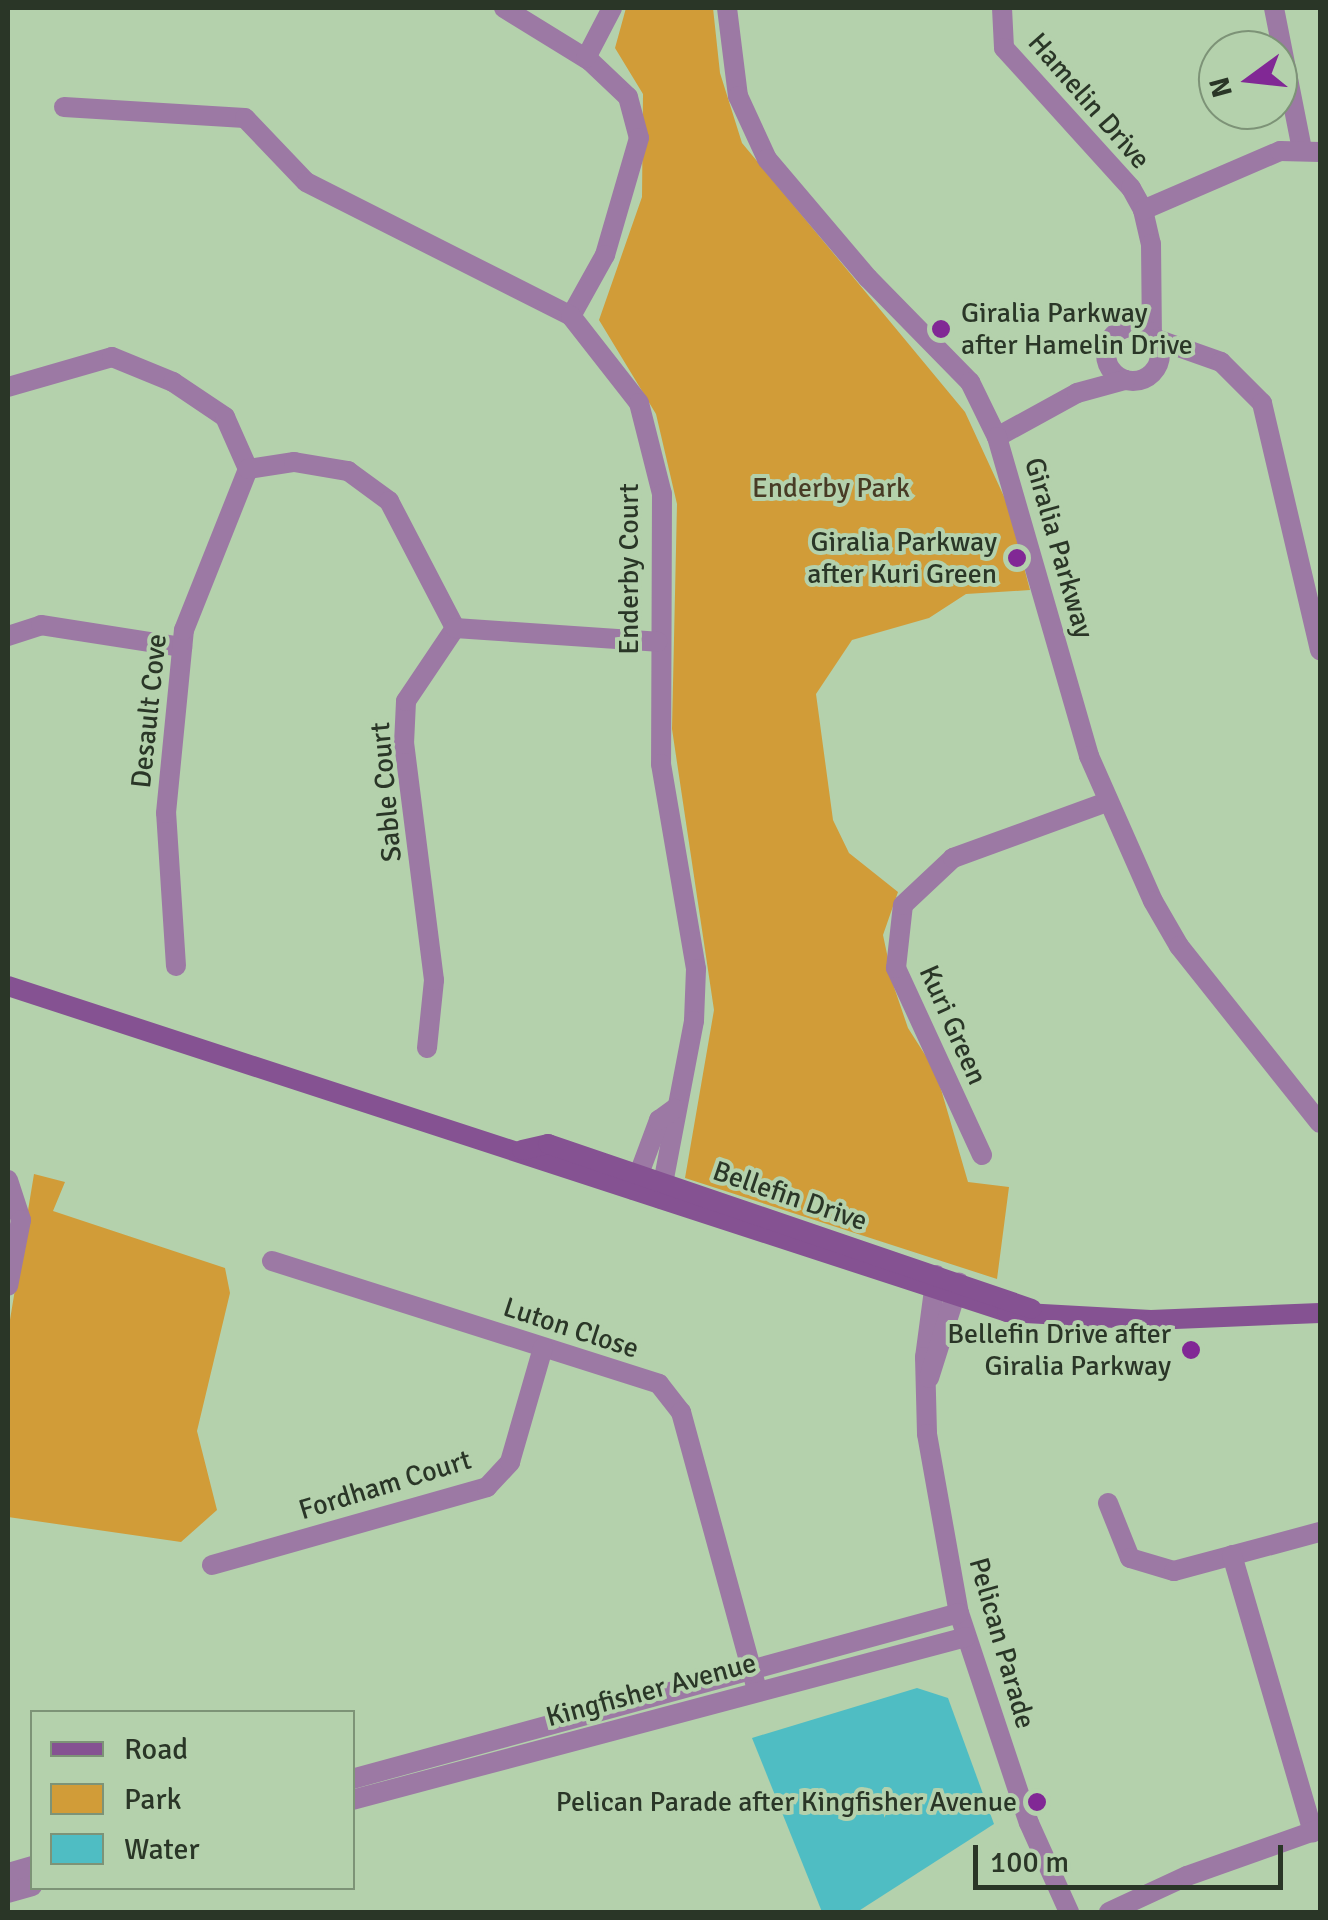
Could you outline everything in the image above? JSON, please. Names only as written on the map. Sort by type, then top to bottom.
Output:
[{"type":"main road","name":"Bellefin Drive","points":[[8,986],[522,1150],[636,1182],[957,1291],[1039,1312],[1150,1320],[1320,1313]]},
{"type":"street","points":[[504,8],[586,58],[628,97],[639,138],[606,255],[570,316]]},
{"type":"street","points":[[586,58],[612,8]]},
{"type":"street","name":"Giralia Parkway","points":[[727,8],[738,96],[768,159],[868,278],[970,382],[997,437],[1107,802],[1179,946],[1320,1123]]},
{"type":"street","name":"Hamelin Drive","points":[[1002,8],[1004,48],[1131,188],[1143,210],[1151,244],[1148,287],[1154,336]]},
{"type":"street","points":[[1143,210],[1280,151],[1311,151],[1274,8]]},
{"type":"street","name":"Enderby Court","points":[[64,107],[245,118],[306,182],[570,316],[639,404],[662,494],[658,642],[661,764],[696,969],[694,1020],[674,1109],[662,1191]]},
{"type":"street","points":[[1077,393],[1106,361],[1115,332],[1148,287]]},
{"type":"street","points":[[1115,332],[1138,326],[1236,372],[1262,402],[1311,570],[1320,650]]},
{"type":"street","points":[[1154,336],[1157,366]]},
{"type":"street","points":[[8,387],[112,356],[173,382],[225,416],[248,470],[294,462],[348,470],[389,501],[456,628],[658,642]]},
{"type":"street","points":[[997,437],[1077,393],[1144,378],[1157,366],[1202,356]]},
{"type":"street","points":[[1106,361],[1125,380]]},
{"type":"street","name":"Desault Cove","points":[[176,966],[166,813],[182,647],[248,470]]},
{"type":"street","points":[[8,636],[41,625],[182,647]]},
{"type":"street","name":"Sable Court","points":[[427,1048],[434,980],[404,744],[406,701],[456,628]]},
{"type":"street","name":"Kuri Green","points":[[982,1155],[896,968],[903,905],[953,858],[1107,802]]},
{"type":"street","name":"Enderby Court","points":[[636,1182],[658,1120],[674,1109]]},
{"type":"street","points":[[8,1180],[20,1220],[8,1286]]},
{"type":"street","name":"Luton Close","points":[[272,1262],[658,1384],[681,1412],[754,1681]]},
{"type":"street","name":"Pelican Parade","points":[[934,1283],[927,1434],[959,1613],[1029,1823],[1069,1912]]},
{"type":"street","name":"Pelican Parade","points":[[929,1378],[957,1291]]},
{"type":"street","name":"Fordham Court","points":[[212,1565],[486,1487],[510,1462],[543,1348]]},
{"type":"street","points":[[1108,1502],[1130,1558],[1174,1571],[1320,1532]]},
{"type":"street","points":[[1109,1912],[1186,1876],[1316,1830],[1232,1556]]},
{"type":"street","name":"Kingfisher Avenue","points":[[355,1799],[754,1681],[959,1613]]},
{"type":"street","name":"Kingfisher Avenue","points":[[355,1778],[754,1681],[966,1637]]},
{"type":"green space","name":"Enderby Park","points":[[626,8],[713,8],[720,73],[742,143],[965,412],[1007,503],[1030,590],[966,594],[929,618],[852,640],[816,694],[833,820],[849,853],[898,892],[883,935],[894,987],[908,1028],[936,1072],[968,1182],[1009,1187],[997,1279],[685,1178],[714,1010],[672,729],[677,504],[656,414],[599,320],[642,197],[643,94],[615,48]]},
{"type":"green space","points":[[34,1174],[65,1182],[53,1211],[225,1268],[230,1293],[197,1431],[217,1510],[181,1542],[8,1517],[8,1332]]},
{"type":"water","points":[[917,1688],[948,1698],[994,1824],[857,1912],[822,1912],[752,1738]]},
{"type":"place","name":"Giralia Parkway after Hamelin Drive","points":[[941,329]]},
{"type":"place","name":"Giralia Parkway after Kuri Green","points":[[1017,558]]},
{"type":"place","name":"Bellefin Drive after Giralia Parkway","points":[[1191,1350]]},
{"type":"place","name":"Pelican Parade after Kingfisher Avenue","points":[[1037,1802]]}]
